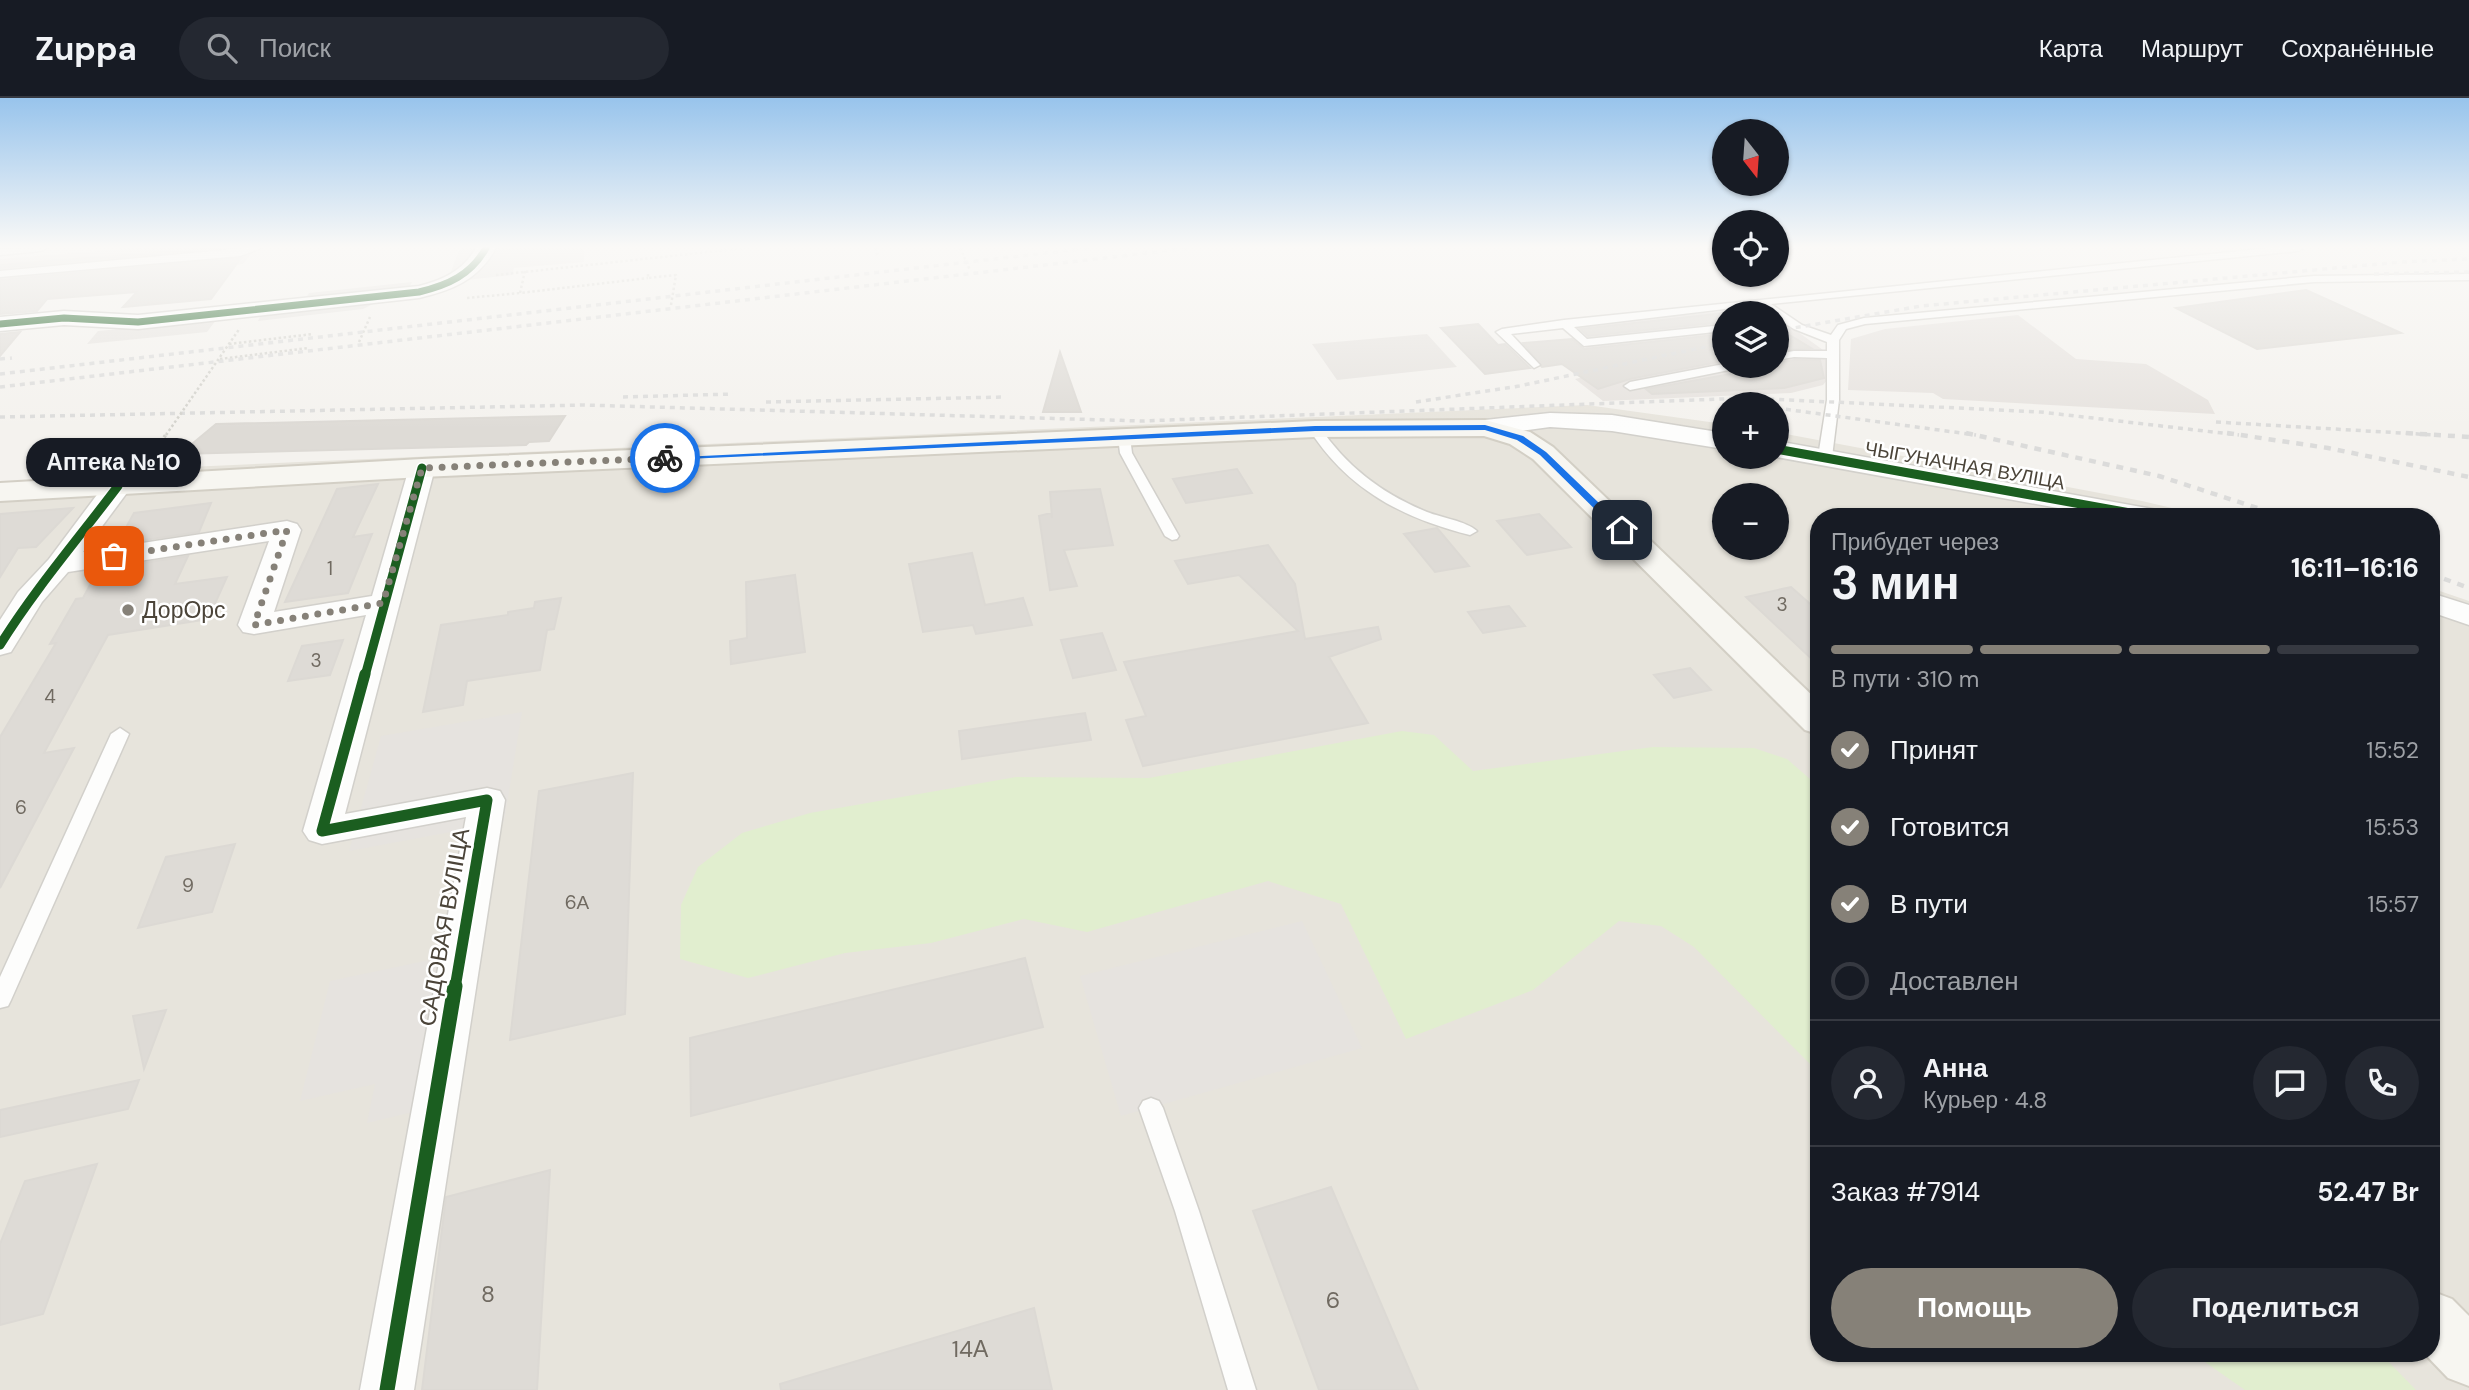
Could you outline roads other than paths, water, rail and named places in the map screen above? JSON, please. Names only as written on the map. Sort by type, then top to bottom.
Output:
[{"type":"main road","points":[[0,492],[422,468],[1124,437],[1315,429],[1485,428],[1520,438],[1543,453],[1810,714]]},
{"type":"main road","points":[[2440,1328],[2469,1357]]},
{"type":"street","points":[[0,324],[64,318],[138,322],[266,308]]},
{"type":"street","points":[[1485,428],[1550,420],[1612,423],[1712,439]]},
{"type":"street","name":"ЧЫГУНАЧНАЯ ВУЛІЦА","points":[[1789,451],[2103,508]]},
{"type":"street","name":"САДОВАЯ ВУЛІЦА","points":[[387,1390],[487,800],[322,831],[422,468]]},
{"type":"street","points":[[0,645],[29,598],[59,565],[118,486]]},
{"type":"street","points":[[59,565],[287,530],[254,625],[383,603]]},
{"type":"street","points":[[2440,605],[2469,616]]},
{"type":"lane","points":[[1534,365],[1502,332],[1701,308]]},
{"type":"lane","points":[[1825,457],[1833,400],[1833,340],[1842,327],[1909,314],[1975,308]]},
{"type":"lane","points":[[1564,323],[1584,343],[1712,329]]},
{"type":"lane","points":[[1789,323],[1833,340]]},
{"type":"lane","points":[[1789,355],[1832,355]]},
{"type":"lane","points":[[1629,386],[1712,370]]},
{"type":"lane","points":[[1315,429],[1327,451],[1391,503],[1414,514],[1470,531]]},
{"type":"lane","points":[[1124,437],[1126,453],[1172,536]]},
{"type":"lane","points":[[0,1000],[120,734]]},
{"type":"lane","points":[[1151,1108],[1187,1211],[1242,1390]]},
{"type":"railway","points":[[0,374],[568,308]]},
{"type":"railway","points":[[0,387],[674,308]]},
{"type":"railway","points":[[1789,329],[1908,308]]},
{"type":"railway","points":[[1416,402],[1519,386],[1712,346]]},
{"type":"railway","points":[[0,359],[12,358]]},
{"type":"railway","points":[[623,397],[733,394]]},
{"type":"railway","points":[[766,402],[1005,397]]},
{"type":"railway","points":[[0,417],[584,405],[1142,421],[1748,398],[2041,412],[2239,435]]},
{"type":"railway","points":[[1789,410],[1973,435]]},
{"type":"railway","points":[[2216,422],[2435,435]]},
{"type":"railway","points":[[1966,433],[1973,435]]},
{"type":"railway","points":[[2227,433],[2328,448],[2469,477]]},
{"type":"railway","points":[[2406,433],[2469,437]]},
{"type":"railway","points":[[1973,435],[2159,476],[2257,508]]},
{"type":"railway","points":[[2440,577],[2469,588]]},
{"type":"place","name":"Аптека №10","points":[[114,556]]},
{"type":"place","name":"ДорОрс","points":[[128,610]]}]
